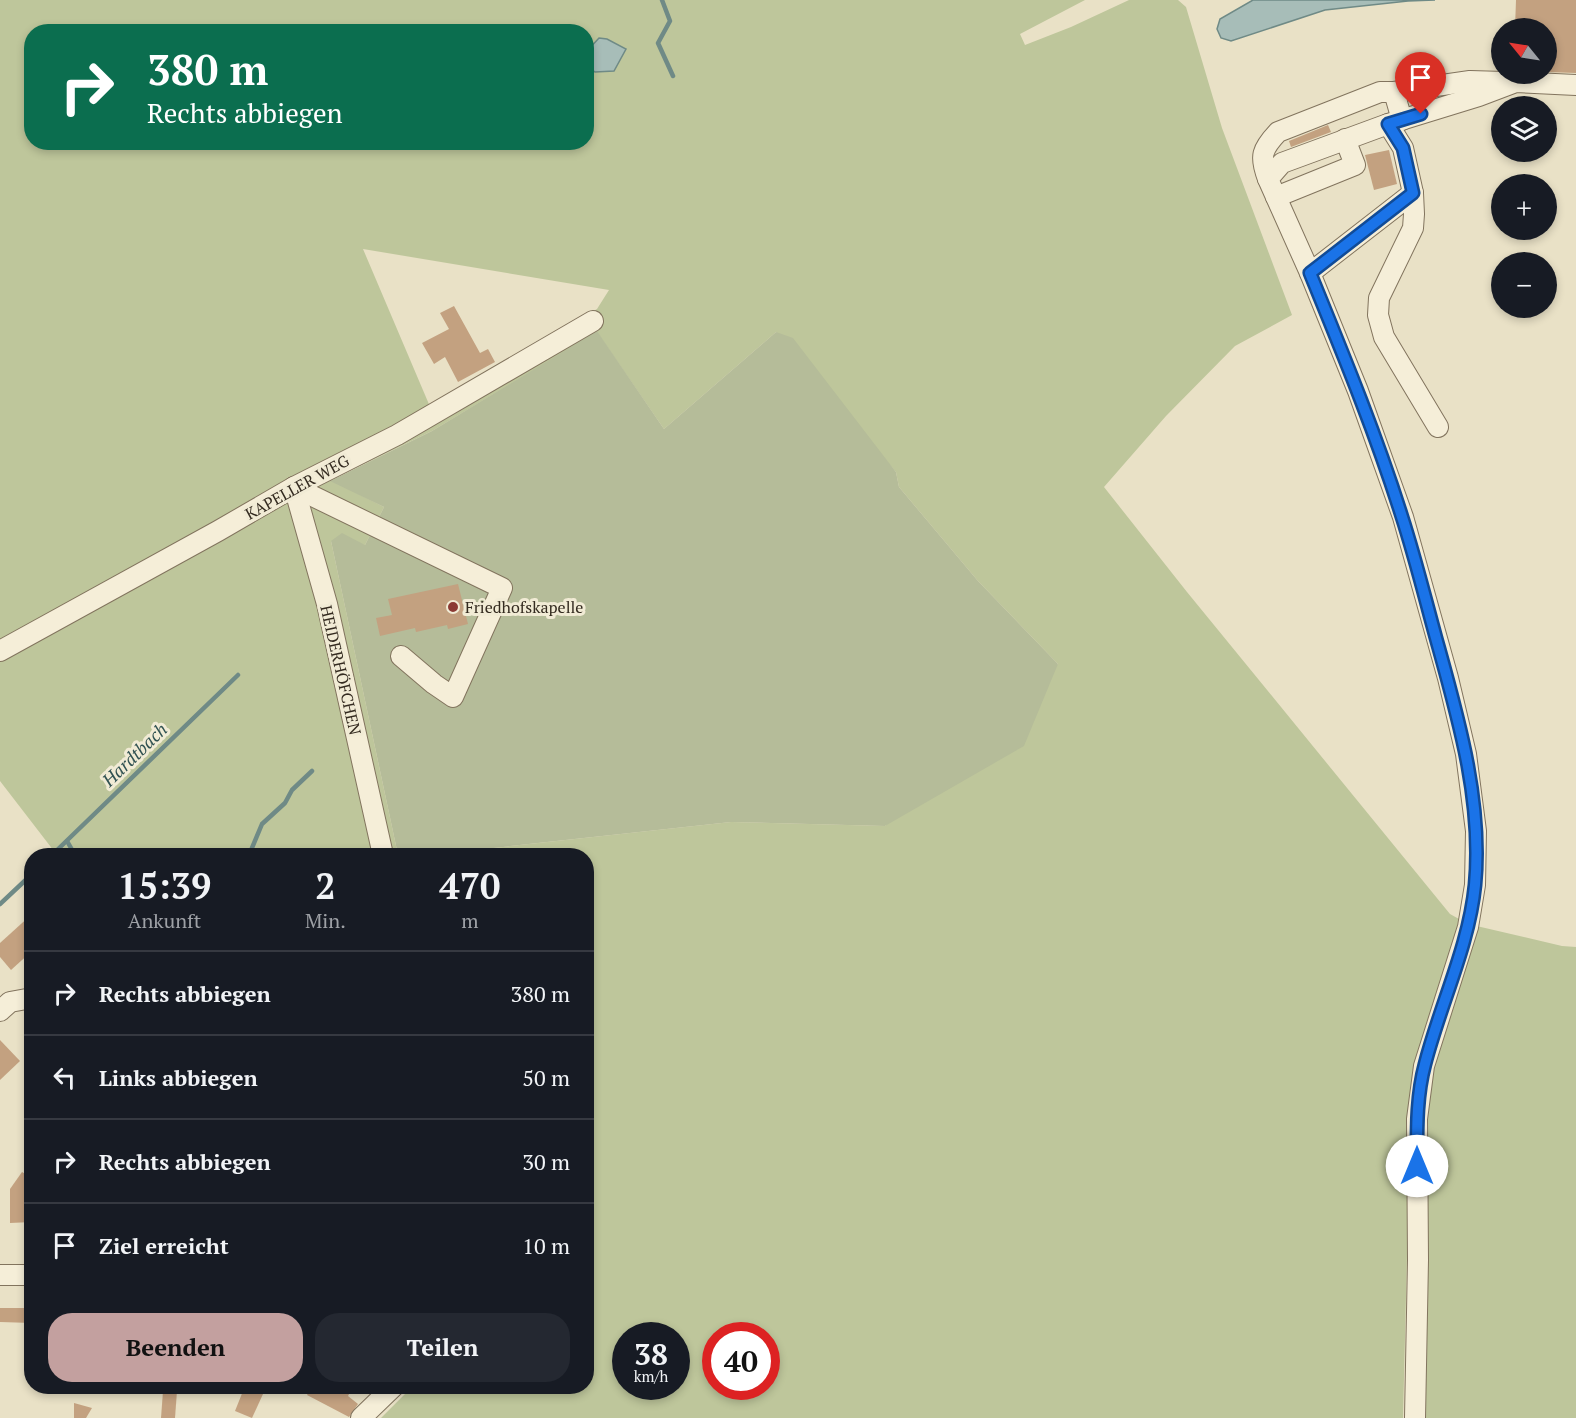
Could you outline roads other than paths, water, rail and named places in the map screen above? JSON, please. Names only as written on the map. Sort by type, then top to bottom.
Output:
[{"type":"street","points":[[1415,1418],[1418,1260],[1417,1119],[1424,1066],[1468,927],[1475,885],[1476,831],[1466,754],[1448,678],[1402,517],[1358,391],[1310,273],[1262,165],[1262,154],[1267,143],[1278,132],[1380,92],[1470,81],[1491,81]]},
{"type":"street","points":[[1272,188],[1282,163],[1345,139],[1511,84]]},
{"type":"street","points":[[1556,84],[1576,85]]},
{"type":"street","points":[[1394,92],[1395,122],[1413,193],[1413,228],[1379,298],[1378,315],[1384,337],[1438,427]]},
{"type":"street","points":[[1272,188],[1355,165],[1345,139]]},
{"type":"street","points":[[1310,273],[1413,193]]},
{"type":"street","name":"KAPELLER WEG","points":[[0,651],[294,487],[397,435],[593,321]]},
{"type":"street","points":[[294,487],[502,588],[453,697],[401,656]]},
{"type":"street","name":"HEIDERHÖFCHEN","points":[[294,487],[327,604],[381,848]]},
{"type":"street","points":[[0,1011],[10,1002],[24,999]]},
{"type":"street","points":[[0,1275],[24,1275]]},
{"type":"street","points":[[361,1418],[383,1394]]},
{"type":"water","points":[[1253,0],[1435,0],[1325,10],[1231,41],[1221,38],[1217,29],[1220,19]]},
{"type":"water","points":[[599,38],[607,39],[626,49],[614,71],[594,71],[594,43]]},
{"type":"waterway","points":[[662,0],[670,21],[658,43],[673,76]]},
{"type":"waterway","name":"Hardtbach","points":[[59,848],[238,675]]},
{"type":"waterway","points":[[252,848],[262,824],[285,803],[292,790],[312,771]]},
{"type":"waterway","points":[[67,841],[71,848]]},
{"type":"waterway","name":"Hardtbach","points":[[0,904],[24,882]]},
{"type":"place","name":"Friedhofskapelle","points":[[453,607]]}]
